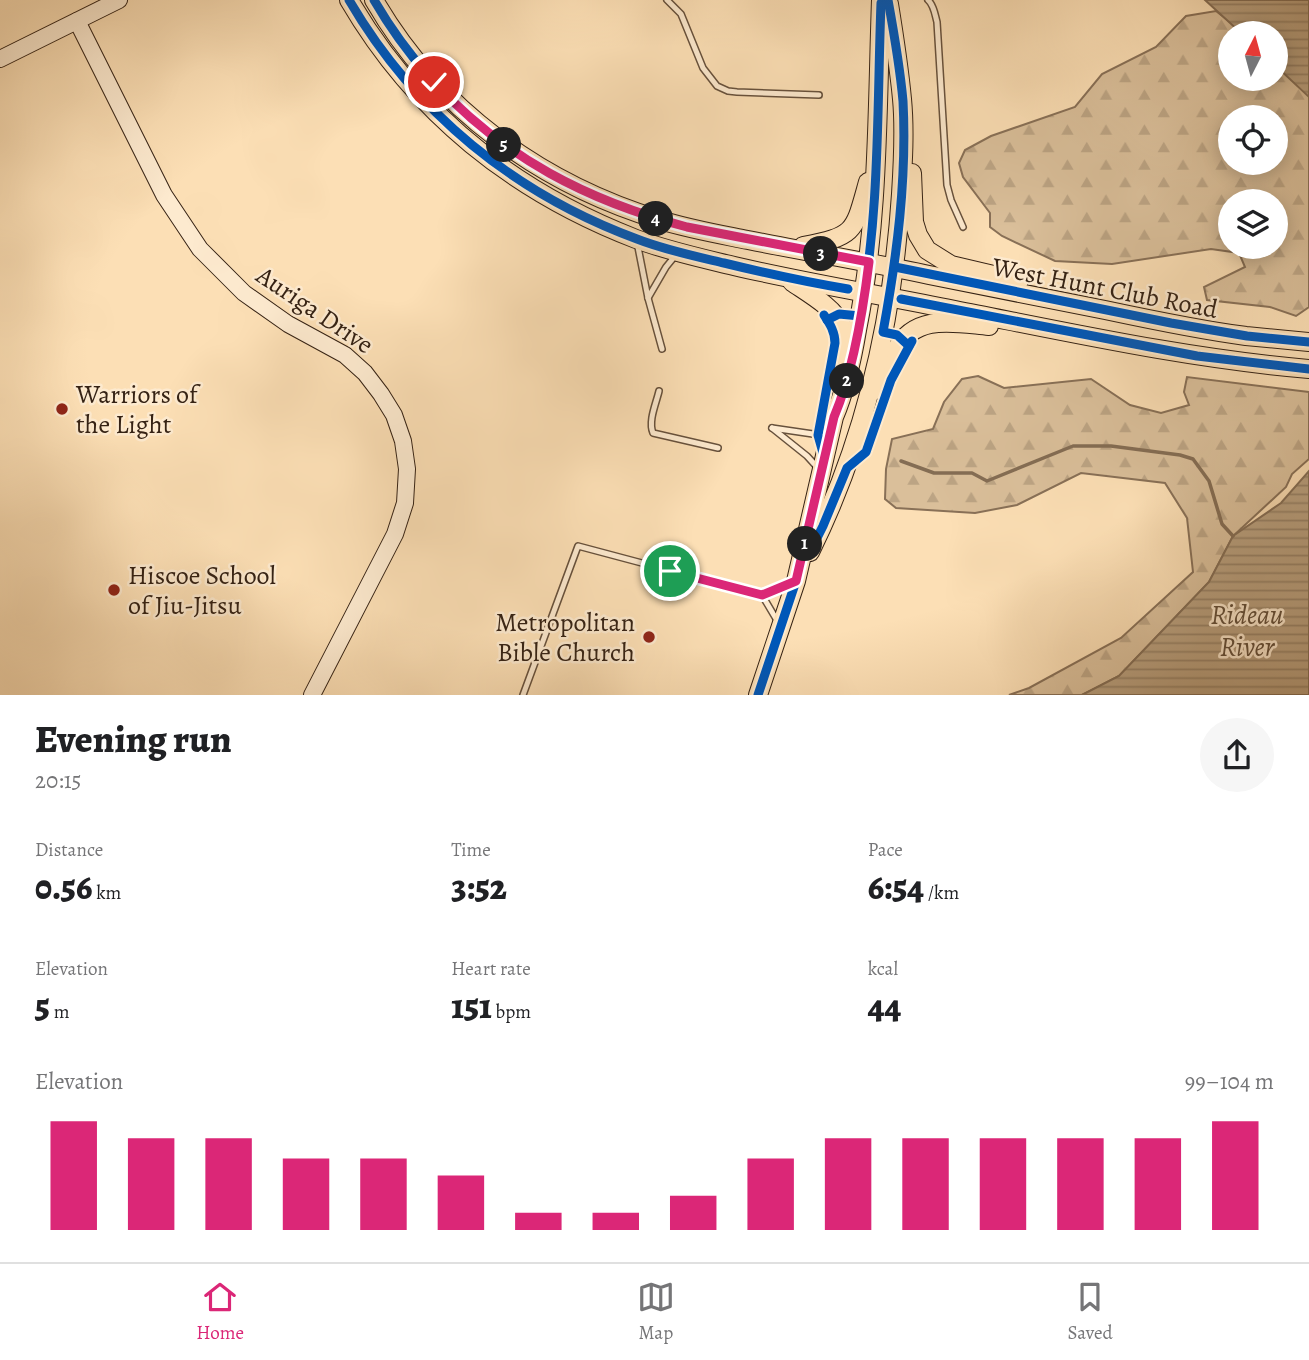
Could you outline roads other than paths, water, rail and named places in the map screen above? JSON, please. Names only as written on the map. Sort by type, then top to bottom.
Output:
[{"type":"main road","name":"West Hunt Club Road","points":[[349,0],[395,67],[458,134],[534,189],[586,217],[636,239],[678,253],[786,278],[1196,356],[1309,369]]},
{"type":"main road","name":"West Hunt Club Road","points":[[374,0],[407,50],[449,97],[481,127],[530,162],[581,191],[607,202],[687,227],[791,248],[1171,323],[1309,342]]},
{"type":"main road","points":[[834,417],[849,372],[869,262],[881,0]]},
{"type":"main road","points":[[888,0],[911,153],[914,222],[927,250],[951,265],[1045,287],[1171,323]]},
{"type":"main road","points":[[796,581],[823,526],[849,462],[883,335],[895,267],[902,179],[903,100]]},
{"type":"main road","points":[[791,248],[836,239],[855,225],[876,152]]},
{"type":"main road","points":[[758,695],[796,581],[834,417],[843,346],[842,327],[837,317],[818,299],[786,278]]},
{"type":"main road","points":[[859,430],[873,409],[896,350],[906,335],[927,323],[1070,332]]},
{"type":"main road","points":[[829,439],[842,447],[849,462]]},
{"type":"street","points":[[0,59],[120,0]]},
{"type":"street","name":"Auriga Drive","points":[[77,21],[164,195],[200,249],[244,293],[288,324],[345,355],[365,373],[394,415],[403,441],[407,469],[405,503],[395,534],[313,695]]},
{"type":"lane","points":[[667,0],[681,14],[704,68],[717,86],[737,92],[818,94]]},
{"type":"lane","points":[[928,0],[937,22],[947,185],[963,227]]},
{"type":"lane","points":[[636,239],[662,349]]},
{"type":"lane","points":[[648,298],[666,267],[678,253]]},
{"type":"lane","points":[[659,391],[651,423],[653,433],[718,448]]},
{"type":"lane","points":[[821,473],[807,456],[772,428],[829,439]]},
{"type":"lane","points":[[523,695],[578,546],[762,595],[796,581]]},
{"type":"lane","points":[[762,595],[781,627]]},
{"type":"water","points":[[1205,0],[1309,0],[1309,97],[1288,77],[1288,21],[1228,21]]},
{"type":"water","name":"Rideau River","points":[[1309,471],[1309,695],[1082,695],[1119,676],[1209,582],[1233,536],[1281,503]]},
{"type":"waterway","points":[[901,461],[934,473],[972,473],[987,481],[1073,446],[1111,446],[1180,455],[1193,459],[1209,481],[1222,524],[1233,536]]},
{"type":"place","name":"Warriors of the Light","points":[[62,409]]},
{"type":"place","name":"Hiscoe School of Jiu-Jitsu","points":[[114,590]]},
{"type":"place","name":"Metropolitan Bible Church","points":[[649,637]]}]
